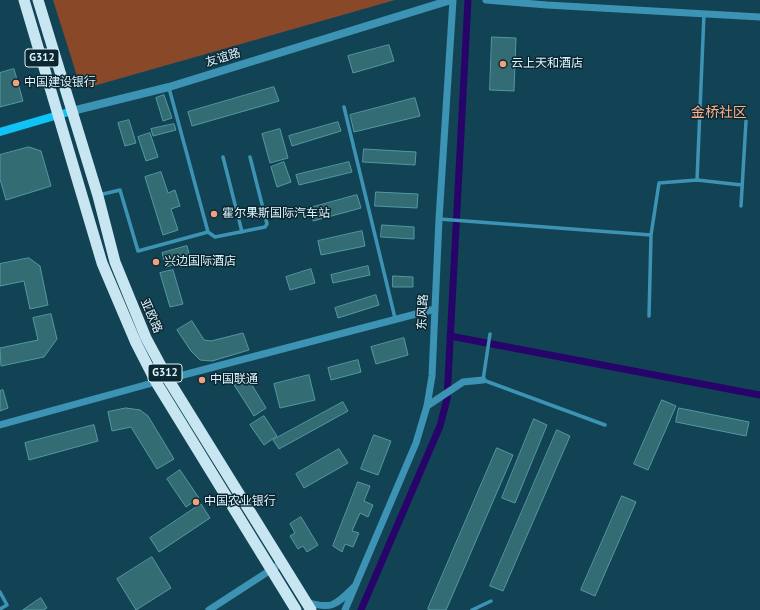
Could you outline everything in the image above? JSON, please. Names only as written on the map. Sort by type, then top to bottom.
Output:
[{"type":"highway","name":"亚欧路","points":[[24,0],[102,263],[136,343],[156,382],[296,610]]},
{"type":"highway","name":"亚欧路","points":[[38,0],[98,196],[116,262],[129,299],[146,338],[168,379],[309,606]]},
{"type":"main road","name":"友谊路","points":[[0,132],[72,111]]},
{"type":"street","name":"友谊路","points":[[72,111],[169,87],[452,0]]},
{"type":"street","name":"东风路","points":[[346,610],[416,443],[427,406],[432,376],[434,308],[452,0]]},
{"type":"street","points":[[486,0],[547,6],[760,17]]},
{"type":"street","points":[[168,379],[434,308]]},
{"type":"street","points":[[427,406],[463,382],[483,380]]},
{"type":"street","points":[[0,424],[156,382]]},
{"type":"street","points":[[209,610],[283,562]]},
{"type":"street","points":[[309,606],[328,606],[344,597],[357,584]]},
{"type":"lane","points":[[697,180],[704,14]]},
{"type":"lane","points":[[169,87],[208,232],[216,237],[265,227],[268,223],[250,158]]},
{"type":"lane","points":[[344,107],[395,318]]},
{"type":"lane","points":[[741,206],[746,121]]},
{"type":"lane","points":[[223,158],[242,232]]},
{"type":"lane","points":[[649,316],[651,235],[659,183],[697,180],[742,185]]},
{"type":"lane","points":[[98,196],[120,190],[138,251],[208,232]]},
{"type":"lane","points":[[439,219],[651,235]]},
{"type":"lane","points":[[490,334],[483,380],[605,425]]},
{"type":"lane","points":[[0,592],[7,605],[0,609]]},
{"type":"lane","points":[[472,610],[491,601]]},
{"type":"shaded area","points":[[53,0],[395,0],[90,87],[83,85],[78,79]]},
{"type":"building","points":[[492,37],[516,38],[514,91],[490,90]]},
{"type":"building","points":[[389,45],[394,61],[353,73],[348,56]]},
{"type":"building","points":[[14,69],[23,101],[0,107],[0,73]]},
{"type":"building","points":[[274,87],[279,101],[192,126],[188,112]]},
{"type":"building","points":[[164,95],[172,118],[163,121],[156,98]]},
{"type":"building","points":[[415,98],[420,116],[354,132],[350,115]]},
{"type":"building","points":[[129,120],[136,143],[125,146],[118,123]]},
{"type":"building","points":[[338,122],[341,131],[292,146],[289,136]]},
{"type":"building","points":[[174,124],[176,130],[153,136],[151,129]]},
{"type":"building","points":[[280,129],[288,158],[270,163],[262,134]]},
{"type":"building","points":[[150,133],[158,157],[146,161],[138,137]]},
{"type":"building","points":[[29,147],[41,151],[51,186],[6,200],[0,179],[0,155]]},
{"type":"building","points":[[364,149],[416,152],[415,165],[363,162]]},
{"type":"building","points":[[284,162],[291,182],[277,187],[271,167]]},
{"type":"building","points":[[349,162],[352,172],[299,185],[296,175]]},
{"type":"building","points":[[161,172],[168,193],[175,190],[180,206],[171,209],[178,230],[163,235],[145,177]]},
{"type":"building","points":[[376,192],[418,194],[417,208],[375,206]]},
{"type":"building","points":[[357,195],[361,208],[313,221],[310,208]]},
{"type":"building","points":[[382,225],[414,227],[414,239],[381,237]]},
{"type":"building","points":[[362,231],[365,246],[321,255],[318,241]]},
{"type":"building","points":[[187,246],[191,260],[166,267],[162,253]]},
{"type":"building","points":[[29,258],[40,266],[48,305],[30,309],[24,281],[0,286],[0,264]]},
{"type":"building","points":[[368,266],[370,275],[333,283],[331,275]]},
{"type":"building","points":[[311,269],[315,283],[290,290],[286,277]]},
{"type":"building","points":[[173,270],[183,304],[170,307],[160,273]]},
{"type":"building","points":[[393,276],[413,277],[413,287],[393,287]]},
{"type":"building","points":[[376,295],[379,305],[338,318],[335,308]]},
{"type":"building","points":[[51,314],[57,339],[44,357],[1,366],[0,348],[38,340],[33,318]]},
{"type":"building","points":[[192,321],[204,340],[211,341],[243,333],[249,350],[212,361],[200,360],[191,351],[177,330]]},
{"type":"building","points":[[404,338],[408,355],[376,364],[371,347]]},
{"type":"building","points":[[358,360],[361,372],[331,380],[328,368]]},
{"type":"building","points":[[244,372],[266,408],[254,416],[231,380]]},
{"type":"building","points":[[309,375],[315,400],[280,408],[274,384]]},
{"type":"building","points":[[3,390],[8,408],[0,411],[0,391]]},
{"type":"building","points":[[662,400],[676,406],[648,470],[634,464]]},
{"type":"building","points":[[343,402],[348,411],[279,449],[273,440]]},
{"type":"building","points":[[126,408],[140,410],[148,416],[174,459],[157,469],[131,427],[112,431],[108,412]]},
{"type":"building","points":[[679,408],[749,422],[746,436],[676,422]]},
{"type":"building","points":[[264,416],[277,436],[264,445],[250,425]]},
{"type":"building","points":[[534,419],[547,425],[515,503],[502,498]]},
{"type":"building","points":[[94,425],[98,441],[29,460],[25,443]]},
{"type":"building","points":[[557,430],[570,436],[503,591],[490,586]]},
{"type":"building","points":[[374,435],[391,441],[378,475],[361,469]]},
{"type":"building","points":[[497,448],[513,455],[446,610],[428,609]]},
{"type":"building","points":[[339,449],[348,463],[304,488],[296,474]]},
{"type":"building","points":[[180,470],[199,498],[186,507],[167,479]]},
{"type":"building","points":[[358,482],[370,486],[364,501],[373,505],[368,517],[360,513],[352,531],[359,533],[353,547],[345,544],[342,552],[333,546]]},
{"type":"building","points":[[622,496],[636,502],[595,596],[581,590]]},
{"type":"building","points":[[201,504],[210,518],[159,552],[150,538]]},
{"type":"building","points":[[301,517],[318,545],[307,552],[303,546],[298,549],[290,536],[295,533],[290,524]]},
{"type":"building","points":[[152,557],[171,588],[136,610],[117,579]]},
{"type":"building","points":[[41,598],[47,608],[43,610],[23,610]]},
{"type":"waterway","points":[[361,610],[440,426],[447,399],[468,0]]},
{"type":"waterway","points":[[450,336],[760,395]]},
{"type":"place","name":"云上天和酒店","points":[[503,64]]},
{"type":"place","name":"中国建设银行","points":[[16,83]]},
{"type":"place","name":"霍尔果斯国际汽车站","points":[[214,214]]},
{"type":"place","name":"兴边国际酒店","points":[[156,262]]},
{"type":"place","name":"中国联通","points":[[202,380]]},
{"type":"place","name":"中国农业银行","points":[[196,502]]},
{"type":"district","name":"金桥社区","points":[[719,113]]}]
